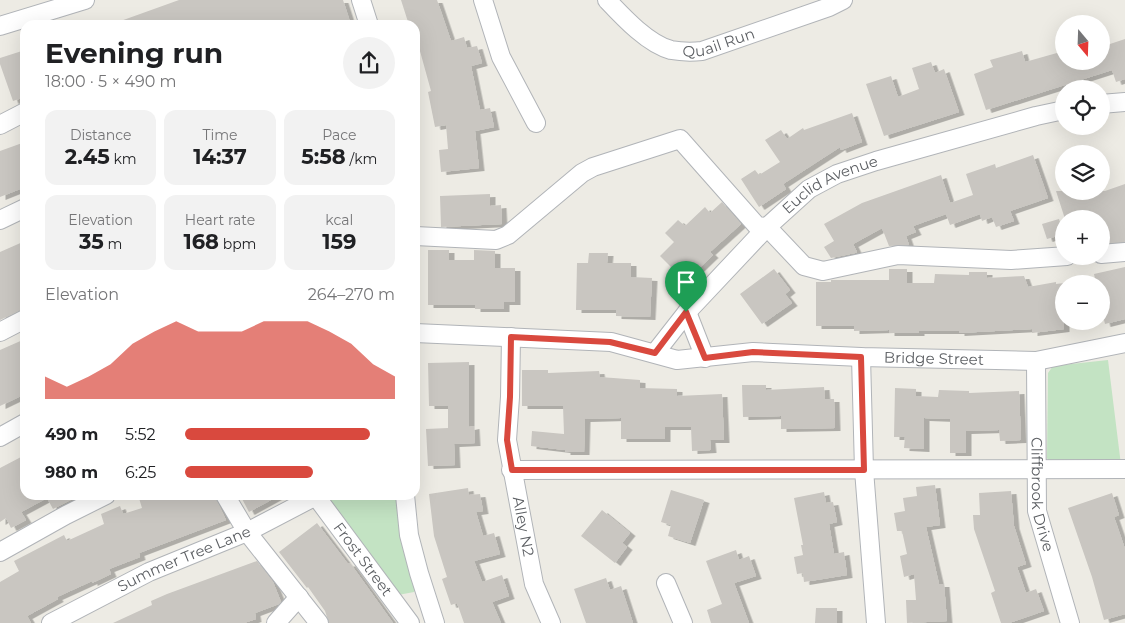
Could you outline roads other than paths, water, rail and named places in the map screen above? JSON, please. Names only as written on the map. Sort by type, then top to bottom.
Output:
[{"type":"street","points":[[361,0],[367,20]]},
{"type":"street","points":[[483,0],[500,57],[536,123]]},
{"type":"street","name":"Quail Run","points":[[607,0],[639,31],[659,45],[671,50],[690,52],[702,51],[828,8],[843,0]]},
{"type":"street","points":[[0,26],[75,1]]},
{"type":"street","points":[[1110,103],[1125,102]]},
{"type":"street","name":"Euclid Avenue","points":[[655,353],[686,312],[767,227],[809,189],[837,174],[876,161],[1027,118],[1055,112]]},
{"type":"street","points":[[0,125],[20,115]]},
{"type":"street","points":[[420,236],[496,240],[508,235],[582,173],[593,167],[680,139],[757,226],[767,227],[804,266],[823,271],[898,254],[1011,260],[1055,257]]},
{"type":"street","points":[[0,220],[20,210]]},
{"type":"street","points":[[1110,253],[1125,252]]},
{"type":"street","points":[[686,312],[705,358]]},
{"type":"street","points":[[0,332],[20,322]]},
{"type":"street","name":"Bridge Street","points":[[420,333],[610,342],[677,360],[753,352],[1036,362],[1125,343]]},
{"type":"street","name":"Alley N2","points":[[511,337],[507,440],[534,584],[551,623]]},
{"type":"street","points":[[861,357],[864,470],[876,623]]},
{"type":"street","name":"Cliffbrook Drive","points":[[1036,362],[1035,468],[1037,510],[1070,623]]},
{"type":"street","points":[[0,436],[20,426]]},
{"type":"street","points":[[512,470],[1125,469]]},
{"type":"street","points":[[0,552],[96,500]]},
{"type":"street","points":[[228,500],[247,532],[319,623]]},
{"type":"street","name":"Summer Tree Lane","points":[[51,623],[149,572],[247,532],[307,500]]},
{"type":"street","name":"Frost Street","points":[[318,500],[410,623]]},
{"type":"street","points":[[406,500],[409,535],[418,573],[434,623]]},
{"type":"street","points":[[666,583],[683,623]]},
{"type":"street","points":[[276,623],[298,597]]}]
